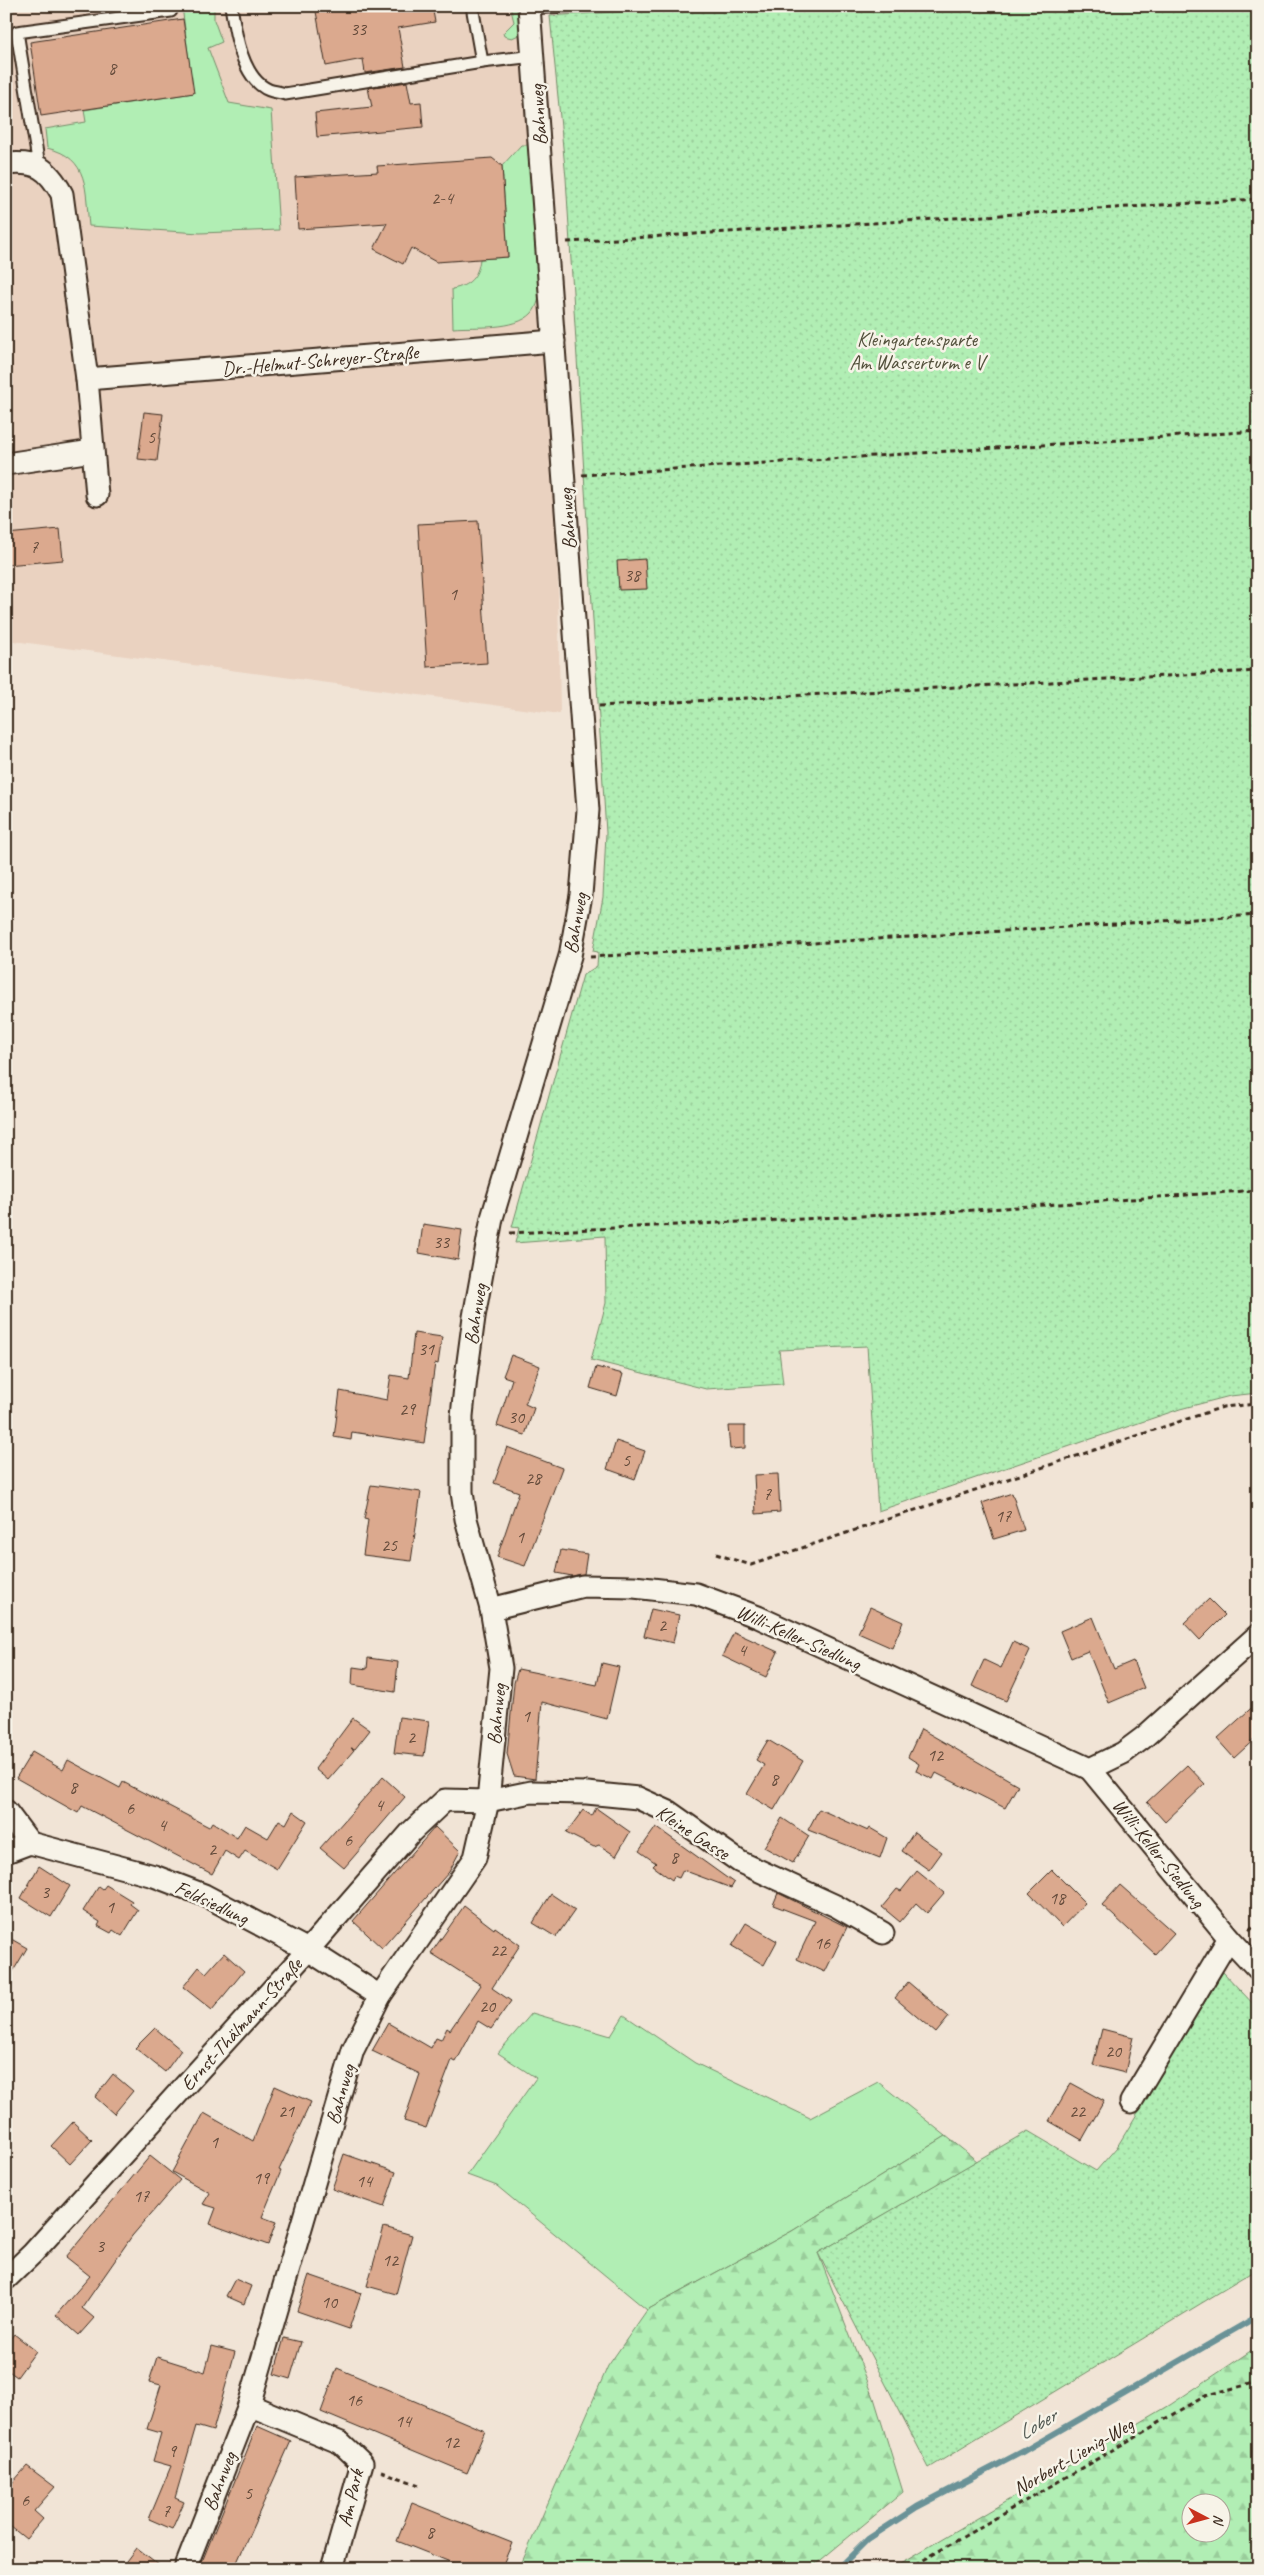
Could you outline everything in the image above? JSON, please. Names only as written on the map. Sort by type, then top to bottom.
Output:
[{"type":"street","name":"Bahnweg","points":[[185,2569],[249,2405],[353,2050],[380,1996],[475,1858],[488,1801],[501,1668],[491,1609],[466,1519],[462,1492],[461,1457],[466,1369],[490,1231],[533,1076],[570,956],[581,895],[588,810],[579,707],[548,243],[529,7]]},
{"type":"street","points":[[6,164],[24,163],[39,166],[53,178],[62,194],[87,379],[97,495]]},
{"type":"street","name":"Dr.-Helmut-Schreyer-Straße","points":[[87,379],[554,341]]},
{"type":"street","points":[[6,464],[92,451]]},
{"type":"street","name":"Willi-Keller-Siedlung","points":[[491,1609],[583,1586],[634,1587],[696,1594],[758,1617],[1090,1768],[1229,1938],[1258,1969]]},
{"type":"street","points":[[1090,1768],[1124,1753],[1143,1738],[1258,1635]]},
{"type":"street","name":"Kleine Gasse","points":[[488,1801],[531,1792],[587,1793],[638,1798],[669,1812],[740,1862],[836,1906],[883,1933]]},
{"type":"street","name":"Ernst-Thälmann-Straße","points":[[6,2280],[33,2253],[308,1950],[411,1832],[445,1800],[488,1801]]},
{"type":"street","points":[[6,1811],[30,1843],[6,1852]]},
{"type":"street","name":"Feldsiedlung","points":[[30,1843],[179,1884],[308,1950],[380,1996]]},
{"type":"street","points":[[1131,2102],[1229,1938]]},
{"type":"street","name":"Am Park","points":[[249,2405],[341,2443],[362,2463],[332,2569]]},
{"type":"lane","points":[[231,6],[246,65],[256,80],[268,90],[285,94],[482,62],[534,56]]},
{"type":"lane","points":[[472,6],[482,62]]},
{"type":"lane","points":[[529,7],[570,6]]},
{"type":"lane","points":[[39,166],[17,32],[171,11]]},
{"type":"path","points":[[548,243],[1258,200]]},
{"type":"path","points":[[564,474],[584,475],[1258,431]]},
{"type":"path","points":[[579,707],[1258,671]]},
{"type":"path","points":[[570,956],[598,958],[1258,915]]},
{"type":"path","points":[[490,1231],[517,1234],[936,1212],[1258,1190]]},
{"type":"path","points":[[716,1554],[751,1565],[1223,1407],[1258,1404]]},
{"type":"path","name":"Norbert-Lienig-Weg","points":[[908,2569],[1207,2396],[1258,2382]]},
{"type":"path","points":[[362,2463],[419,2485]]},
{"type":"shaded area","points":[[6,6],[529,6],[554,341],[560,714],[6,640]]},
{"type":"green space","points":[[182,6],[214,6],[214,20],[222,42],[208,48],[229,103],[271,110],[279,230],[200,233],[89,226],[83,177],[71,159],[47,148],[45,129],[86,122],[84,110],[193,93]]},
{"type":"green space","points":[[510,6],[519,6],[521,34],[512,38],[504,36],[503,33],[514,22]]},
{"type":"green space","name":"Kleingartensparte Am Wasserturm e V","points":[[706,6],[1258,6],[1258,1393],[1230,1396],[1180,1409],[878,1511],[867,1346],[779,1350],[783,1384],[706,1389],[591,1360],[606,1303],[605,1236],[515,1243],[519,1228],[512,1227],[583,975],[597,966],[598,952],[593,951],[603,897],[606,833],[566,178],[550,16]]},
{"type":"green space","points":[[521,145],[530,145],[541,288],[537,304],[532,313],[516,323],[494,327],[453,328],[452,289],[463,286],[472,280],[480,259],[508,257],[502,166]]},
{"type":"green space","points":[[1223,1972],[1258,2009],[1258,2269],[929,2468],[818,2253],[1028,2131],[1096,2171],[1117,2147]]},
{"type":"green space","points":[[532,2013],[611,2036],[624,2015],[695,2063],[810,2118],[878,2082],[946,2136],[792,2231],[647,2310],[497,2186],[467,2175],[536,2078],[498,2053]]},
{"type":"green space","points":[[946,2136],[977,2161],[818,2253],[874,2398],[903,2492],[810,2569],[519,2569],[608,2366],[647,2310],[792,2231]]},
{"type":"green space","points":[[1258,2346],[1258,2569],[891,2569],[1170,2405]]},
{"type":"building","points":[[315,6],[432,6],[435,22],[398,28],[405,67],[365,73],[363,59],[326,66]]},
{"type":"building","points":[[183,19],[194,93],[41,116],[30,42]]},
{"type":"building","points":[[407,82],[411,103],[421,102],[423,127],[317,137],[315,113],[372,107],[368,88]]},
{"type":"building","points":[[492,158],[502,166],[508,257],[436,262],[411,248],[403,264],[374,249],[387,223],[298,229],[295,177],[378,172],[377,166]]},
{"type":"building","points":[[144,412],[163,414],[157,461],[138,459]]},
{"type":"building","points":[[478,521],[487,663],[427,667],[418,524]]},
{"type":"building","points":[[60,529],[63,560],[6,565],[6,534]]},
{"type":"building","points":[[645,559],[647,589],[619,590],[617,561]]},
{"type":"building","points":[[423,1224],[462,1230],[458,1260],[419,1253]]},
{"type":"building","points":[[414,1333],[442,1337],[438,1364],[435,1363],[424,1443],[352,1432],[351,1440],[334,1437],[340,1391],[387,1400],[391,1375],[409,1378]]},
{"type":"building","points":[[511,1355],[540,1366],[525,1404],[534,1408],[525,1435],[497,1426],[512,1379],[503,1376]]},
{"type":"building","points":[[596,1367],[623,1374],[617,1396],[590,1388]]},
{"type":"building","points":[[728,1426],[745,1426],[745,1448],[730,1449]]},
{"type":"building","points":[[616,1441],[645,1451],[635,1479],[607,1469]]},
{"type":"building","points":[[507,1447],[562,1468],[525,1566],[497,1557],[519,1492],[494,1483]]},
{"type":"building","points":[[778,1474],[780,1512],[756,1514],[754,1475]]},
{"type":"building","points":[[371,1485],[421,1492],[411,1561],[363,1555],[368,1520],[364,1519]]},
{"type":"building","points":[[1012,1493],[1024,1530],[994,1539],[982,1503]]},
{"type":"building","points":[[561,1550],[587,1554],[584,1574],[572,1576],[556,1573]]},
{"type":"building","points":[[1209,1599],[1225,1615],[1200,1640],[1184,1623]]},
{"type":"building","points":[[870,1607],[903,1622],[892,1648],[858,1633]]},
{"type":"building","points":[[651,1609],[679,1615],[673,1643],[644,1636]]},
{"type":"building","points":[[1093,1617],[1114,1669],[1133,1661],[1144,1688],[1109,1703],[1088,1651],[1071,1658],[1060,1631]]},
{"type":"building","points":[[734,1632],[778,1652],[766,1677],[722,1656]]},
{"type":"building","points":[[1013,1642],[1030,1650],[1006,1701],[972,1686],[984,1660],[1001,1668]]},
{"type":"building","points":[[368,1658],[398,1662],[395,1692],[352,1685],[353,1667],[367,1669]]},
{"type":"building","points":[[602,1663],[619,1667],[607,1719],[542,1702],[535,1779],[514,1776],[507,1754],[514,1683],[518,1669],[597,1685]]},
{"type":"building","points":[[1258,1702],[1258,1736],[1234,1758],[1217,1739]]},
{"type":"building","points":[[399,1717],[429,1721],[424,1756],[394,1753]]},
{"type":"building","points":[[353,1718],[370,1730],[355,1749],[351,1748],[354,1750],[328,1780],[315,1769]]},
{"type":"building","points":[[921,1729],[1018,1785],[1005,1808],[936,1773],[933,1779],[916,1771],[919,1764],[908,1757]]},
{"type":"building","points":[[768,1740],[803,1761],[774,1810],[747,1794],[764,1765],[756,1760]]},
{"type":"building","points":[[32,1752],[63,1770],[68,1760],[120,1788],[123,1782],[209,1827],[212,1822],[237,1838],[245,1825],[268,1838],[279,1820],[286,1824],[293,1811],[307,1821],[277,1869],[245,1851],[239,1860],[225,1851],[212,1874],[82,1806],[78,1813],[16,1778]]},
{"type":"building","points":[[1187,1765],[1205,1784],[1165,1822],[1147,1802]]},
{"type":"building","points":[[383,1777],[405,1797],[344,1868],[320,1848]]},
{"type":"building","points":[[596,1808],[630,1832],[616,1856],[599,1845],[594,1847],[566,1833],[583,1810],[592,1816]]},
{"type":"building","points":[[819,1809],[868,1831],[870,1828],[887,1838],[880,1858],[808,1830]]},
{"type":"building","points":[[782,1818],[809,1836],[793,1863],[764,1847]]},
{"type":"building","points":[[435,1827],[460,1851],[449,1872],[382,1948],[353,1921]]},
{"type":"building","points":[[656,1827],[734,1883],[731,1888],[683,1870],[679,1878],[674,1876],[672,1880],[653,1866],[656,1863],[639,1851]]},
{"type":"building","points":[[914,1832],[942,1852],[929,1870],[902,1851]]},
{"type":"building","points":[[39,1866],[70,1886],[51,1917],[21,1898]]},
{"type":"building","points":[[1052,1870],[1085,1903],[1062,1927],[1029,1893]]},
{"type":"building","points":[[917,1871],[944,1893],[927,1913],[916,1903],[900,1922],[882,1907],[897,1889],[901,1891]]},
{"type":"building","points":[[106,1885],[132,1901],[130,1904],[138,1910],[122,1936],[113,1930],[111,1933],[98,1926],[100,1922],[83,1911],[99,1886],[103,1889]]},
{"type":"building","points":[[1120,1885],[1174,1933],[1155,1954],[1102,1905]]},
{"type":"building","points":[[778,1893],[847,1927],[825,1972],[797,1959],[815,1921],[773,1905]]},
{"type":"building","points":[[551,1894],[575,1910],[556,1937],[533,1923]]},
{"type":"building","points":[[464,1906],[494,1929],[495,1927],[520,1945],[492,1988],[511,2001],[491,2029],[478,2021],[456,2062],[452,2060],[426,2128],[404,2121],[420,2074],[372,2051],[388,2023],[431,2048],[436,2038],[441,2040],[447,2028],[450,2030],[481,1985],[431,1953]]},
{"type":"building","points":[[746,1923],[777,1941],[764,1965],[732,1946]]},
{"type":"building","points":[[6,1936],[27,1948],[6,1983]]},
{"type":"building","points":[[224,1953],[244,1971],[212,2010],[183,1987],[199,1967],[206,1973]]},
{"type":"building","points":[[908,1982],[949,2017],[936,2033],[895,1998]]},
{"type":"building","points":[[155,2028],[181,2050],[165,2072],[135,2048]]},
{"type":"building","points":[[1102,2029],[1133,2037],[1125,2073],[1093,2065]]},
{"type":"building","points":[[113,2074],[133,2091],[114,2114],[95,2097]]},
{"type":"building","points":[[1071,2083],[1104,2101],[1082,2140],[1049,2121]]},
{"type":"building","points":[[275,2086],[311,2102],[279,2170],[281,2171],[262,2217],[276,2222],[268,2245],[210,2224],[216,2208],[203,2204],[210,2193],[172,2172],[204,2113],[253,2141]]},
{"type":"building","points":[[73,2122],[92,2140],[70,2164],[51,2146]]},
{"type":"building","points":[[344,2154],[396,2172],[384,2207],[332,2189]]},
{"type":"building","points":[[150,2156],[180,2180],[132,2236],[82,2308],[94,2318],[79,2335],[56,2315],[90,2276],[66,2257]]},
{"type":"building","points":[[384,2227],[412,2235],[396,2294],[367,2286]]},
{"type":"building","points":[[309,2275],[361,2293],[349,2329],[297,2311]]},
{"type":"building","points":[[235,2279],[251,2286],[244,2304],[226,2296]]},
{"type":"building","points":[[14,2334],[36,2351],[17,2377],[6,2369],[6,2344]]},
{"type":"building","points":[[284,2338],[301,2342],[290,2379],[274,2374]]},
{"type":"building","points":[[212,2346],[235,2352],[213,2431],[196,2426],[175,2498],[184,2502],[172,2529],[149,2519],[171,2466],[153,2461],[161,2433],[147,2429],[161,2385],[149,2382],[157,2357],[205,2372]]},
{"type":"building","points":[[337,2368],[485,2431],[467,2473],[321,2412]]},
{"type":"building","points":[[257,2426],[291,2441],[234,2569],[199,2569]]},
{"type":"building","points":[[27,2466],[55,2487],[34,2511],[43,2519],[26,2539],[6,2523],[6,2490]]},
{"type":"building","points":[[412,2503],[512,2543],[501,2569],[468,2569],[397,2541]]},
{"type":"building","points":[[136,2548],[163,2569],[120,2569]]},
{"type":"waterway","name":"Lober","points":[[838,2569],[868,2539],[917,2507],[1024,2451],[1258,2316]]}]
